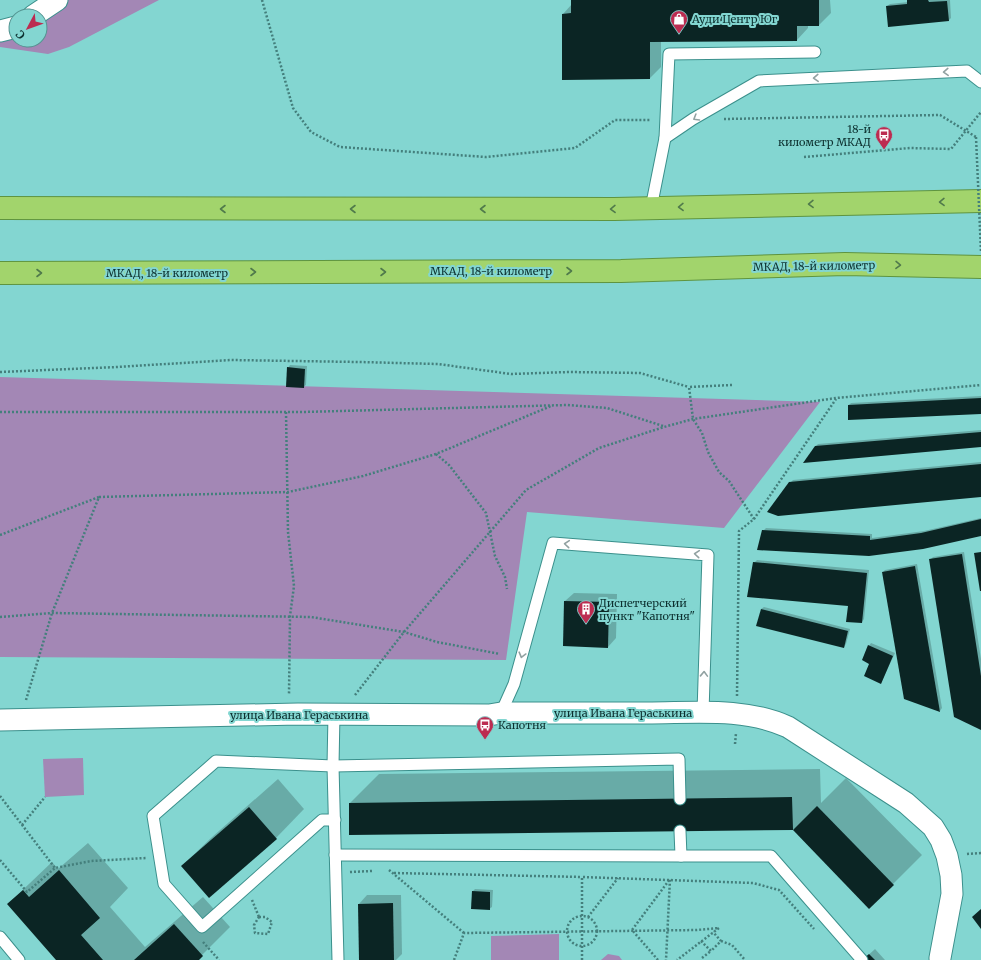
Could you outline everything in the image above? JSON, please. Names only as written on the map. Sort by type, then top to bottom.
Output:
[{"type":"highway","points":[[0,208],[652,208],[981,201]]},
{"type":"highway","name":"МКАД, 18-й километр","points":[[0,273],[613,271],[845,264],[981,267]]},
{"type":"street","points":[[45,8],[57,0]]},
{"type":"street","name":"улица Ивана Гераськина","points":[[0,720],[334,714],[489,715],[501,713],[702,712],[737,713],[771,719],[788,727],[906,803],[932,827],[945,851],[951,875],[952,894],[941,959]]},
{"type":"lane","points":[[652,208],[665,138],[669,54],[815,52]]},
{"type":"lane","points":[[665,138],[693,119],[759,81],[967,71],[981,82]]},
{"type":"lane","points":[[501,713],[514,684],[553,543],[708,555],[702,712]]},
{"type":"lane","points":[[334,714],[333,766],[338,960]]},
{"type":"lane","points":[[335,820],[322,820],[202,927],[164,884],[153,816],[216,761],[333,766],[679,759],[680,799]]},
{"type":"lane","points":[[680,831],[681,856]]},
{"type":"lane","points":[[335,855],[771,856],[862,960]]},
{"type":"lane","points":[[0,937],[20,960]]},
{"type":"path","points":[[262,0],[293,108],[311,132],[340,147],[486,157],[575,148],[615,120],[666,120]]},
{"type":"path","points":[[804,158],[910,148],[951,148],[967,131],[981,112]]},
{"type":"path","points":[[693,119],[940,115],[976,136],[981,252]]},
{"type":"path","points":[[0,372],[117,368],[231,360],[375,362],[438,364],[511,374],[569,372],[640,373],[689,387],[732,385]]},
{"type":"path","points":[[354,697],[404,632],[526,490],[599,448],[664,426],[693,419],[836,398],[981,385]]},
{"type":"path","points":[[689,387],[693,419],[702,433],[708,452],[719,472],[729,480],[754,518]]},
{"type":"path","points":[[735,744],[737,713],[739,531],[754,518],[836,398]]},
{"type":"path","points":[[0,412],[286,412],[566,405],[607,408],[664,426]]},
{"type":"path","points":[[0,535],[99,497],[288,492],[363,476],[436,454],[551,406]]},
{"type":"path","points":[[286,412],[288,532],[294,586],[290,616],[289,698]]},
{"type":"path","points":[[436,454],[449,465],[486,513],[495,556],[505,577],[507,589]]},
{"type":"path","points":[[26,700],[52,613],[99,497]]},
{"type":"path","points":[[0,616],[52,613],[311,617],[404,632],[437,642],[500,654]]},
{"type":"path","points":[[0,796],[55,868]]},
{"type":"path","points":[[22,825],[45,796]]},
{"type":"path","points":[[0,860],[27,892],[55,868],[91,861],[148,858]]},
{"type":"path","points":[[384,871],[391,870],[464,933],[719,928],[677,960]]},
{"type":"path","points":[[345,873],[376,871]]},
{"type":"path","points":[[394,873],[670,879],[753,883],[779,890],[815,931]]},
{"type":"path","points":[[582,877],[582,960]]},
{"type":"path","points":[[587,917],[618,878]]},
{"type":"path","points":[[666,960],[666,930],[670,879]]},
{"type":"path","points":[[632,930],[670,879]]},
{"type":"path","points":[[251,896],[259,917]]},
{"type":"path","points":[[582,916],[587,917],[596,925],[597,931],[593,941],[582,946],[572,942],[567,931],[571,921],[582,916]]},
{"type":"path","points":[[259,917],[264,917],[272,922],[268,934],[254,933],[254,925],[259,917]]},
{"type":"path","points":[[632,930],[658,960]]},
{"type":"path","points":[[713,932],[721,941],[732,945],[744,960]]},
{"type":"path","points":[[454,960],[464,933]]},
{"type":"path","points":[[201,940],[218,960]]},
{"type":"path","points":[[702,941],[711,951]]},
{"type":"path","points":[[702,958],[721,941]]},
{"type":"shaded area","points":[[59,0],[159,0],[69,47],[48,54],[0,47],[0,32],[8,30],[8,48],[48,48],[48,9]]},
{"type":"shaded area","points":[[0,377],[820,402],[724,528],[527,512],[506,660],[0,657]]},
{"type":"shaded area","points":[[83,758],[84,795],[45,797],[43,759]]},
{"type":"shaded area","points":[[559,934],[559,960],[491,960],[491,936]]},
{"type":"shaded area","points":[[608,954],[619,956],[622,960],[601,960]]},
{"type":"building","name":"Ауди Центр Юг","points":[[571,0],[819,0],[819,26],[797,26],[797,41],[650,42],[650,79],[562,80],[562,14],[571,13]]},
{"type":"building","points":[[907,0],[928,0],[929,2],[947,1],[949,21],[888,27],[886,6],[907,4]]},
{"type":"building","points":[[287,367],[305,369],[304,388],[286,387]]},
{"type":"building","points":[[981,398],[981,414],[848,420],[848,405]]},
{"type":"building","points":[[981,432],[981,447],[803,463],[815,446]]},
{"type":"building","points":[[981,464],[981,497],[778,516],[767,512],[789,482]]},
{"type":"building","points":[[981,519],[981,536],[923,549],[869,556],[757,550],[762,530],[870,536],[870,540],[921,533]]},
{"type":"building","points":[[981,552],[981,591],[980,591],[974,553]]},
{"type":"building","points":[[962,554],[981,676],[981,730],[954,717],[929,559]]},
{"type":"building","points":[[753,562],[867,573],[862,623],[846,622],[848,606],[747,597]]},
{"type":"building","points":[[915,566],[940,712],[904,699],[882,572]]},
{"type":"building","name":"Диспетчерский пункт \"Капотня\"","points":[[564,601],[609,602],[608,648],[563,646]]},
{"type":"building","points":[[761,609],[848,631],[844,648],[756,626]]},
{"type":"building","points":[[868,645],[893,656],[881,684],[864,676],[869,664],[862,660]]},
{"type":"building","points":[[792,797],[793,830],[349,835],[349,803]]},
{"type":"building","points":[[817,806],[894,885],[869,909],[793,830]]},
{"type":"building","points":[[249,807],[277,839],[209,898],[181,866]]},
{"type":"building","points":[[59,870],[100,918],[81,935],[103,960],[56,960],[7,904],[23,890],[29,897]]},
{"type":"building","points":[[472,891],[490,892],[490,910],[471,909]]},
{"type":"building","points":[[393,903],[394,960],[359,960],[358,904]]},
{"type":"building","points":[[981,909],[981,929],[972,917]]},
{"type":"building","points":[[174,924],[203,956],[199,960],[134,960]]},
{"type":"building","points":[[869,954],[875,960],[862,960]]},
{"type":"place","name":"Ауди Центр Юг","points":[[679,34]]},
{"type":"place","name":"18-й километр МКАД","points":[[884,150]]},
{"type":"place","name":"Диспетчерский пункт \"Капотня\"","points":[[586,624]]},
{"type":"place","name":"Капотня","points":[[485,740]]}]
